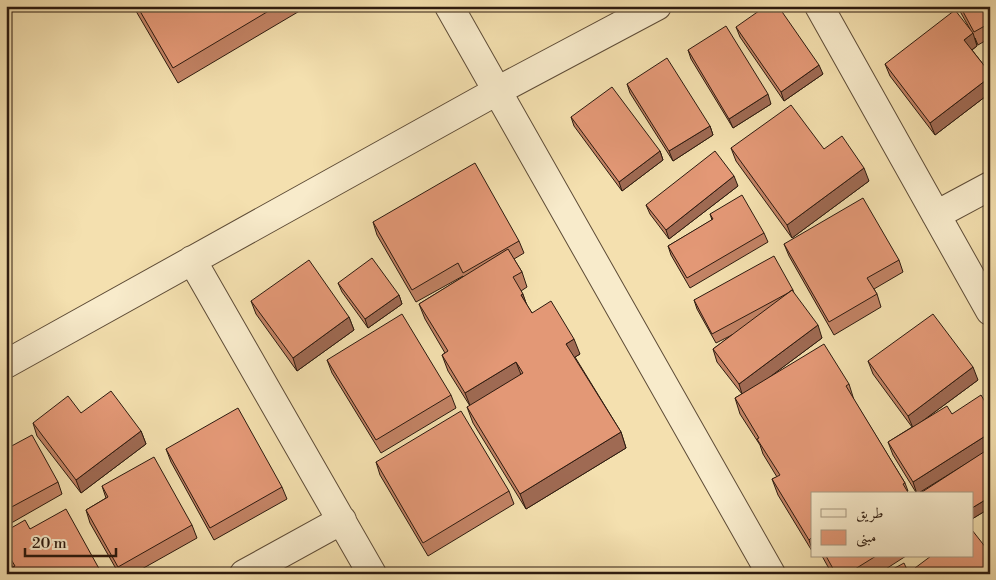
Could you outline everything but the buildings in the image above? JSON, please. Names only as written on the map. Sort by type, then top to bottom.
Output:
[{"type":"street","points":[[449,6],[771,574]]},
{"type":"street","points":[[6,364],[497,91],[657,6]]},
{"type":"street","points":[[819,6],[990,311]]},
{"type":"street","points":[[936,215],[990,186]]},
{"type":"street","points":[[192,260],[372,574]]},
{"type":"street","points":[[244,574],[342,520]]}]
